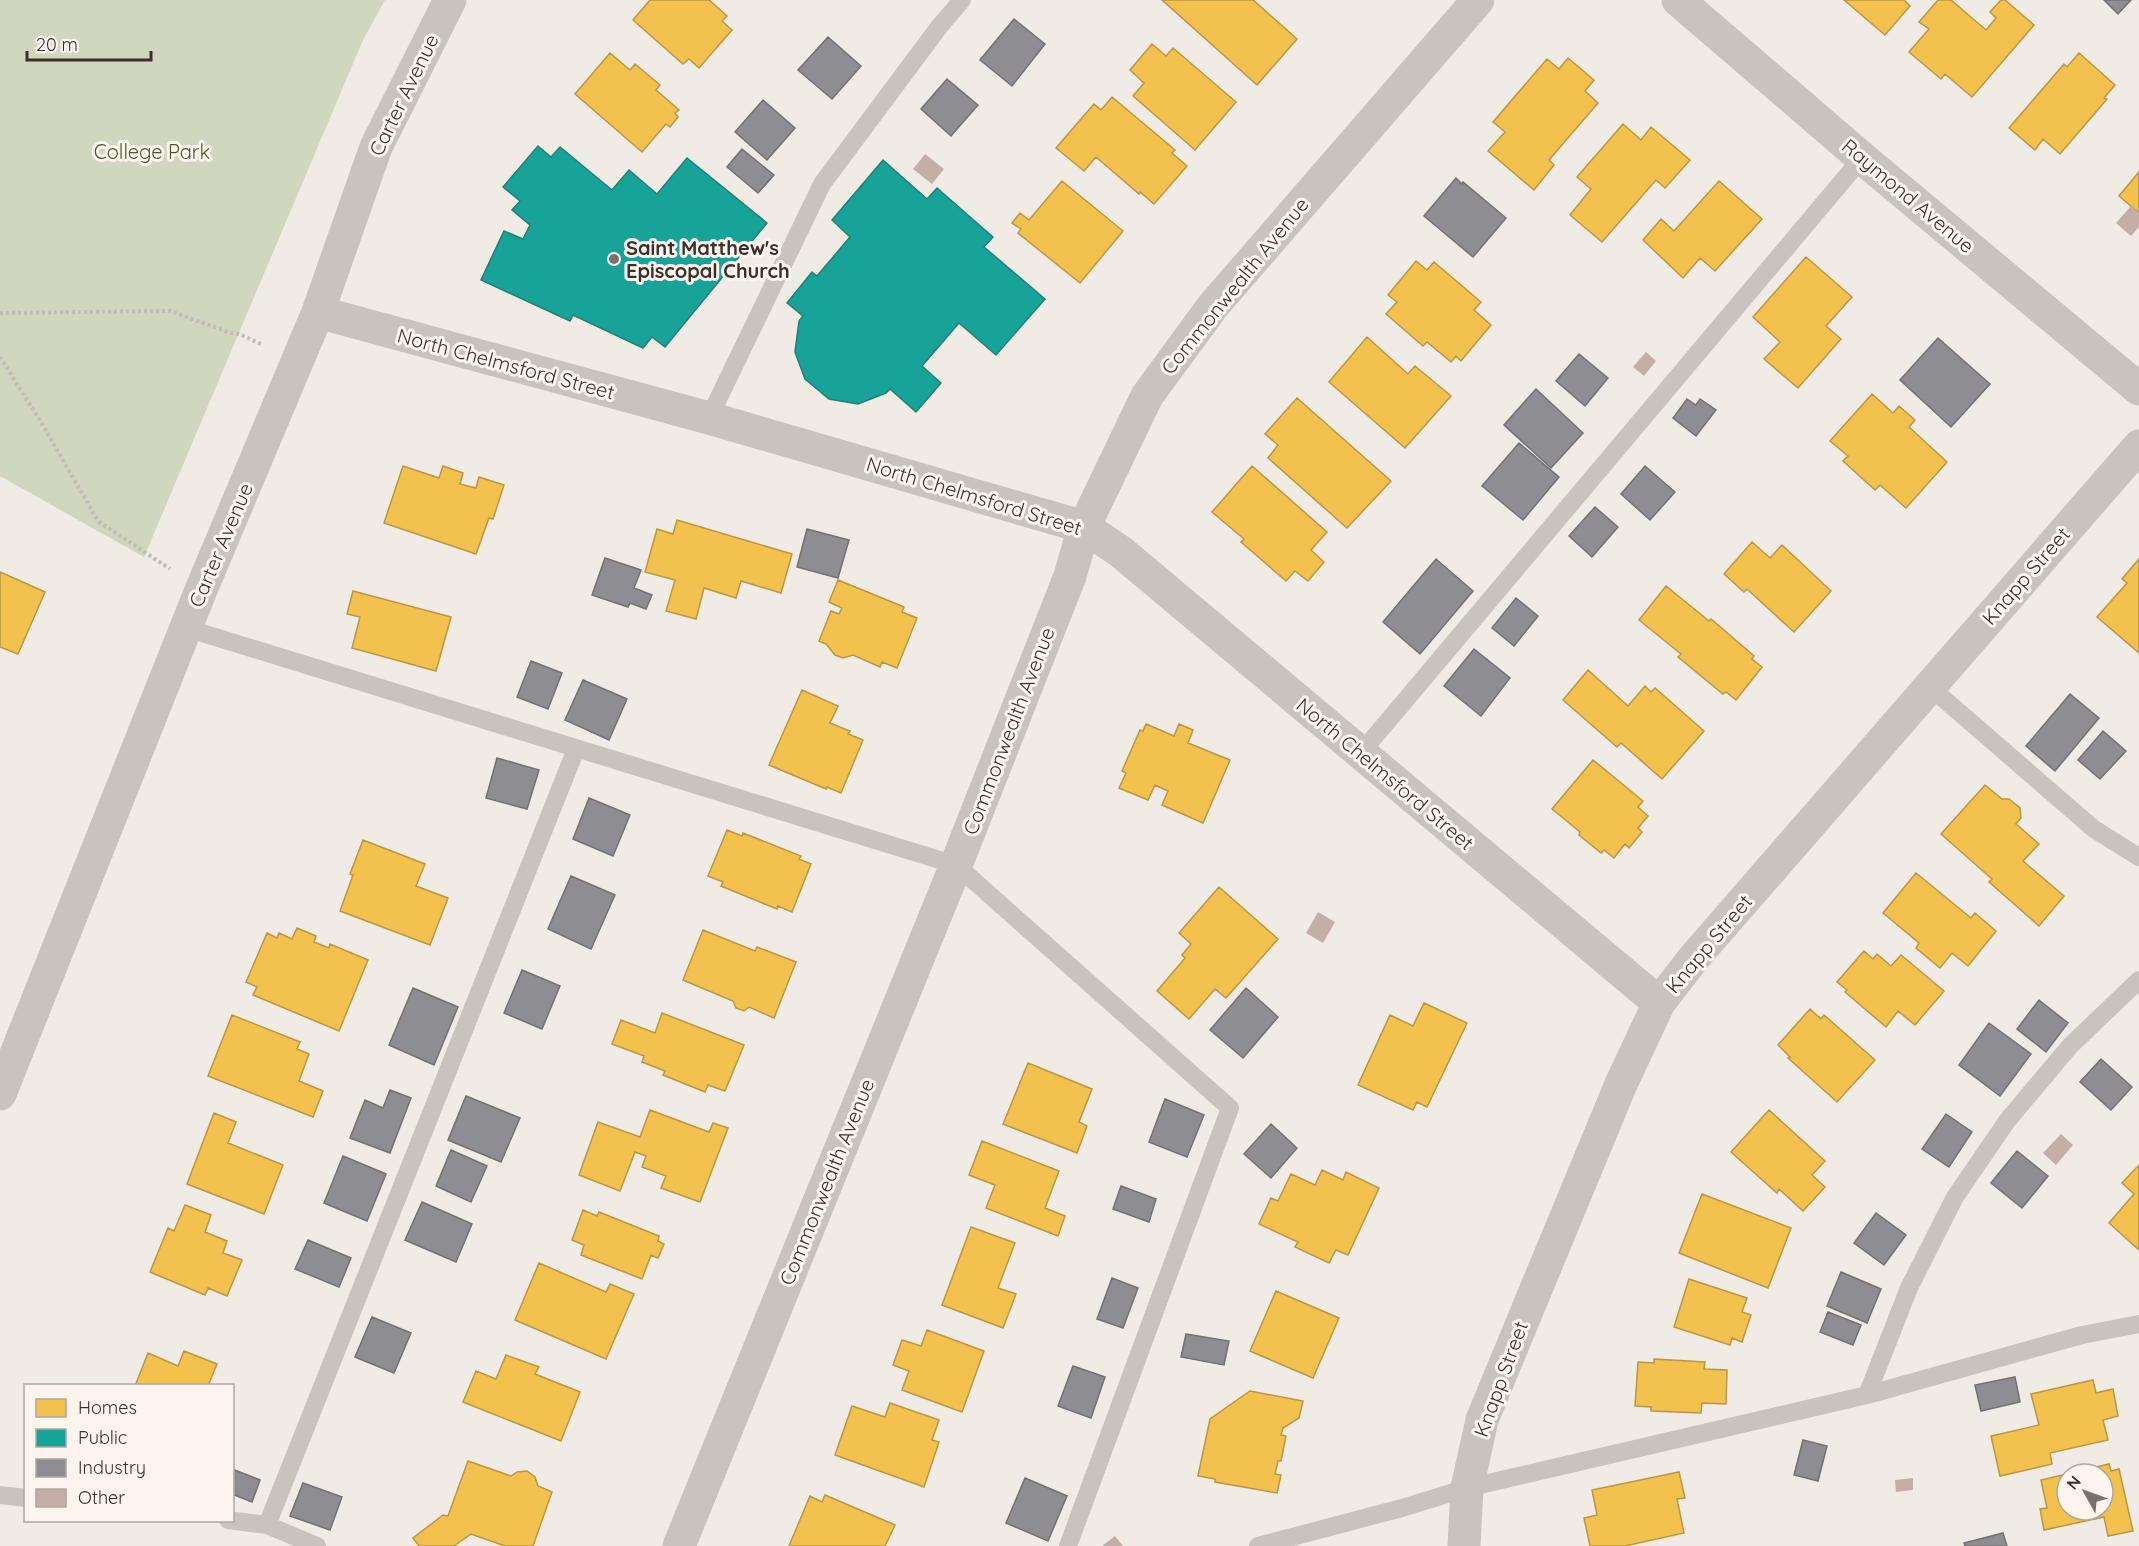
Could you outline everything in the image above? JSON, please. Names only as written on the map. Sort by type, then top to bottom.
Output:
[{"type":"street","name":"Carter Avenue","points":[[0,1094],[201,590],[318,312],[376,147],[450,0]]},
{"type":"street","name":"Commonwealth Avenue","points":[[679,1546],[956,865],[1070,576],[1084,527],[1147,396],[1207,315],[1478,0]]},
{"type":"street","name":"Raymond Avenue","points":[[1678,0],[1862,158],[2139,389]]},
{"type":"street","name":"North Chelmsford Street","points":[[318,312],[709,418],[1084,527],[1121,552],[1659,1004]]},
{"type":"street","name":"Knapp Street","points":[[1464,1546],[1467,1488],[1482,1420],[1621,1084],[1659,1004],[1693,960],[2139,446]]},
{"type":"lane","points":[[709,418],[822,183],[939,27],[962,0]]},
{"type":"lane","points":[[1360,754],[1862,158]]},
{"type":"lane","points":[[186,628],[956,865],[1230,1108],[1068,1546]]},
{"type":"lane","points":[[1930,687],[2094,829],[2139,857]]},
{"type":"lane","points":[[267,1525],[576,749]]},
{"type":"lane","points":[[1867,1395],[1909,1288],[1955,1197],[2007,1121],[2070,1046],[2139,980]]},
{"type":"lane","points":[[1258,1546],[1402,1508],[1467,1488],[1867,1395],[2082,1335],[2139,1324]]},
{"type":"lane","points":[[0,1495],[24,1498]]},
{"type":"lane","points":[[234,1522],[267,1525],[316,1546]]},
{"type":"path","points":[[0,313],[170,311],[239,334],[266,347]]},
{"type":"path","points":[[0,357],[41,422],[98,521],[201,590]]},
{"type":"green space","name":"College Park","points":[[0,0],[385,0],[363,40],[144,557],[0,476]]},
{"type":"building: Homes","points":[[650,0],[709,0],[727,16],[722,21],[732,30],[699,68],[689,59],[683,64],[633,20]]},
{"type":"building: Homes","points":[[1162,0],[1253,0],[1297,39],[1257,85]]},
{"type":"building: Homes","points":[[1844,0],[1904,0],[1910,6],[1885,35]]},
{"type":"building: Homes","points":[[1938,0],[1951,0],[1986,30],[1996,18],[1990,12],[2001,0],[2005,0],[2034,25],[1972,97],[1945,74],[1941,79],[1909,52],[1929,29],[1919,22]]},
{"type":"building: Homes","points":[[1152,44],[1166,56],[1173,48],[1236,102],[1195,150],[1133,96],[1144,83],[1130,70]]},
{"type":"building: Homes","points":[[610,53],[630,70],[635,64],[660,85],[656,90],[679,110],[675,113],[678,117],[670,127],[666,124],[642,152],[575,94]]},
{"type":"building: Homes","points":[[2079,53],[2115,85],[2104,98],[2107,99],[2060,154],[2043,139],[2035,150],[2009,128],[2064,64],[2067,67]]},
{"type":"building: Homes","points":[[1568,58],[1594,80],[1585,91],[1598,103],[1549,160],[1554,165],[1534,190],[1488,151],[1505,132],[1493,122],[1547,59],[1559,69]]},
{"type":"building: Homes","points":[[1112,97],[1175,150],[1172,153],[1187,166],[1154,204],[1096,157],[1084,171],[1056,148],[1094,104],[1101,110]]},
{"type":"building: Homes","points":[[1623,124],[1641,140],[1651,127],[1690,160],[1665,188],[1656,180],[1602,242],[1570,215],[1591,189],[1577,177]]},
{"type":"building: Homes","points":[[2139,172],[2139,213],[2119,196]]},
{"type":"building: Homes","points":[[1062,181],[1123,231],[1080,283],[1018,233],[1021,229],[1012,223],[1020,213],[1029,220]]},
{"type":"building: Homes","points":[[1719,181],[1762,219],[1715,271],[1700,258],[1683,278],[1643,240],[1661,219],[1674,231]]},
{"type":"building: Homes","points":[[1806,257],[1852,297],[1826,326],[1841,339],[1798,388],[1764,359],[1780,342],[1753,317]]},
{"type":"building: Homes","points":[[1416,261],[1427,270],[1434,262],[1481,302],[1474,310],[1491,325],[1461,361],[1456,356],[1451,362],[1427,342],[1423,346],[1386,314],[1397,302],[1388,295]]},
{"type":"building: Homes","points":[[1367,337],[1408,374],[1415,366],[1451,396],[1405,448],[1329,382]]},
{"type":"building: Homes","points":[[1872,394],[1893,413],[1899,406],[1915,420],[1909,427],[1947,462],[1906,508],[1880,485],[1875,490],[1843,461],[1848,456],[1830,441]]},
{"type":"building: Homes","points":[[1297,398],[1391,481],[1347,528],[1268,458],[1278,445],[1265,434]]},
{"type":"building: Homes","points":[[403,466],[439,478],[443,466],[463,473],[460,484],[476,488],[479,477],[504,485],[493,519],[489,518],[476,554],[384,523]]},
{"type":"building: Homes","points":[[1252,466],[1327,532],[1311,550],[1324,562],[1308,581],[1295,571],[1286,581],[1241,542],[1244,539],[1212,512]]},
{"type":"building: Homes","points":[[677,520],[792,554],[781,593],[741,581],[736,598],[704,588],[696,619],[666,611],[675,580],[645,572],[657,529],[673,534]]},
{"type":"building: Homes","points":[[1752,542],[1770,558],[1782,545],[1831,591],[1794,632],[1747,589],[1744,592],[1724,574]]},
{"type":"building: Homes","points":[[2139,559],[2139,653],[2097,617],[2127,583],[2122,579]]},
{"type":"building: Homes","points":[[0,572],[45,592],[18,654],[0,647]]},
{"type":"building: Homes","points":[[838,580],[904,607],[902,612],[917,618],[897,668],[882,662],[880,667],[853,655],[843,658],[835,655],[826,644],[819,641],[831,611],[839,614],[842,608],[829,602]]},
{"type":"building: Homes","points":[[1666,586],[1709,621],[1711,619],[1754,656],[1752,659],[1762,667],[1736,700],[1726,692],[1723,694],[1678,657],[1681,654],[1639,620]]},
{"type":"building: Homes","points":[[353,591],[451,617],[436,671],[352,648],[360,617],[347,614]]},
{"type":"building: Homes","points":[[1588,670],[1628,706],[1645,686],[1651,692],[1655,688],[1704,731],[1662,779],[1621,743],[1617,747],[1563,700]]},
{"type":"building: Homes","points":[[802,690],[838,706],[830,723],[850,731],[848,734],[863,740],[841,793],[769,765]]},
{"type":"building: Homes","points":[[1146,724],[1174,736],[1179,724],[1193,730],[1188,743],[1230,760],[1203,823],[1162,805],[1168,791],[1155,785],[1148,800],[1119,788],[1126,773],[1122,771],[1140,730],[1143,731]]},
{"type":"building: Homes","points":[[1593,760],[1643,801],[1638,807],[1648,816],[1638,828],[1642,832],[1629,848],[1625,844],[1614,858],[1604,850],[1601,853],[1552,809]]},
{"type":"building: Homes","points":[[1985,785],[2002,799],[2009,799],[2020,808],[2021,818],[2016,824],[2039,844],[2023,861],[2064,896],[2039,926],[1989,882],[1992,879],[1941,834]]},
{"type":"building: Homes","points":[[727,830],[742,836],[743,833],[801,856],[799,859],[811,864],[792,912],[778,906],[777,909],[721,886],[723,882],[708,876]]},
{"type":"building: Homes","points":[[363,840],[425,864],[416,886],[448,898],[430,945],[340,911],[353,875],[350,874]]},
{"type":"building: Homes","points":[[1916,873],[1971,918],[1975,913],[1996,931],[1968,966],[1952,953],[1940,968],[1916,948],[1919,943],[1883,913]]},
{"type":"building: Homes","points":[[1219,887],[1278,939],[1226,998],[1215,989],[1189,1019],[1157,991],[1185,958],[1182,955],[1191,944],[1179,933]]},
{"type":"building: Homes","points":[[297,928],[316,936],[314,942],[329,948],[330,944],[368,960],[339,1031],[253,995],[257,987],[246,982],[267,933],[277,938],[279,933],[292,939]]},
{"type":"building: Homes","points":[[703,930],[755,951],[757,947],[796,962],[774,1018],[749,1007],[744,1011],[736,1008],[733,1001],[683,980]]},
{"type":"building: Homes","points":[[1864,951],[1873,959],[1877,954],[1891,966],[1901,955],[1944,991],[1915,1025],[1898,1011],[1886,1027],[1845,992],[1847,990],[1837,982]]},
{"type":"building: Homes","points":[[1424,1003],[1467,1023],[1427,1107],[1417,1102],[1413,1110],[1358,1085],[1390,1015],[1413,1026]]},
{"type":"building: Homes","points":[[1810,1009],[1821,1019],[1824,1015],[1875,1060],[1837,1102],[1788,1058],[1790,1057],[1778,1045]]},
{"type":"building: Homes","points":[[662,1013],[744,1045],[725,1091],[708,1085],[705,1092],[663,1075],[665,1071],[642,1062],[644,1056],[612,1044],[621,1020],[655,1033]]},
{"type":"building: Homes","points":[[232,1015],[300,1042],[297,1049],[309,1054],[299,1081],[323,1091],[313,1117],[208,1076]]},
{"type":"building: Homes","points":[[1028,1063],[1092,1089],[1079,1122],[1087,1126],[1077,1153],[1003,1124]]},
{"type":"building: Homes","points":[[650,1110],[709,1132],[713,1123],[728,1128],[700,1202],[661,1188],[666,1176],[642,1167],[646,1156],[635,1152],[620,1191],[579,1175],[598,1122],[640,1137]]},
{"type":"building: Homes","points":[[1769,1110],[1825,1161],[1812,1175],[1825,1187],[1803,1211],[1779,1189],[1777,1193],[1731,1152]]},
{"type":"building: Homes","points":[[214,1113],[236,1122],[228,1143],[283,1165],[264,1214],[187,1184]]},
{"type":"building: Homes","points":[[982,1141],[1059,1171],[1045,1208],[1065,1216],[1058,1236],[986,1208],[995,1185],[969,1175]]},
{"type":"building: Homes","points":[[2139,1165],[2139,1250],[2109,1223],[2134,1194],[2122,1183]]},
{"type":"building: Homes","points":[[1322,1170],[1343,1180],[1346,1172],[1379,1188],[1348,1255],[1336,1250],[1329,1263],[1295,1247],[1298,1242],[1259,1224],[1271,1198],[1278,1201],[1291,1174],[1315,1185]]},
{"type":"building: Homes","points":[[1702,1194],[1791,1228],[1768,1288],[1679,1253]]},
{"type":"building: Homes","points":[[185,1205],[211,1215],[205,1232],[227,1241],[223,1253],[242,1260],[227,1296],[208,1288],[205,1295],[150,1272],[168,1228],[174,1231]]},
{"type":"building: Homes","points":[[583,1210],[597,1216],[599,1212],[659,1236],[658,1241],[664,1244],[658,1258],[651,1255],[642,1279],[581,1255],[584,1245],[572,1240]]},
{"type":"building: Homes","points":[[971,1227],[1015,1243],[998,1288],[1016,1294],[1003,1328],[942,1305]]},
{"type":"building: Homes","points":[[539,1263],[606,1292],[610,1284],[634,1294],[606,1359],[515,1320]]},
{"type":"building: Homes","points":[[1689,1279],[1747,1298],[1742,1312],[1751,1315],[1742,1342],[1732,1338],[1730,1345],[1674,1327]]},
{"type":"building: Homes","points":[[1276,1291],[1339,1318],[1313,1378],[1250,1351]]},
{"type":"building: Homes","points":[[927,1330],[984,1351],[962,1412],[902,1390],[909,1371],[893,1365],[902,1340],[921,1346]]},
{"type":"building: Homes","points":[[184,1351],[217,1364],[209,1384],[136,1384],[148,1353],[178,1366]]},
{"type":"building: Homes","points":[[506,1355],[539,1367],[535,1374],[580,1392],[561,1441],[463,1402],[476,1371],[496,1379]]},
{"type":"building: Homes","points":[[1654,1359],[1705,1362],[1704,1369],[1727,1370],[1726,1404],[1702,1403],[1701,1413],[1651,1411],[1651,1407],[1635,1406],[1638,1362],[1654,1363]]},
{"type":"building: Homes","points":[[2093,1380],[2096,1393],[2113,1389],[2118,1416],[2103,1420],[2108,1440],[2050,1453],[2052,1464],[2000,1476],[1991,1436],[2039,1425],[2031,1394]]},
{"type":"building: Homes","points":[[1250,1391],[1303,1401],[1299,1418],[1283,1428],[1281,1435],[1286,1436],[1281,1461],[1278,1461],[1275,1474],[1281,1475],[1277,1493],[1215,1482],[1215,1479],[1198,1476],[1210,1419]]},
{"type":"building: Homes","points":[[890,1403],[939,1420],[932,1440],[939,1442],[924,1487],[835,1455],[852,1406],[885,1417]]},
{"type":"building: Homes","points":[[468,1461],[511,1476],[517,1472],[527,1471],[535,1477],[538,1486],[552,1492],[533,1546],[505,1546],[471,1534],[454,1546],[419,1546],[413,1538],[443,1515],[448,1516]]},
{"type":"building: Homes","points":[[2119,1469],[2133,1531],[2108,1536],[2105,1522],[2115,1522],[2115,1470]]},
{"type":"building: Homes","points":[[1679,1472],[1685,1498],[1677,1499],[1684,1533],[1625,1546],[1590,1546],[1584,1518],[1597,1515],[1592,1490]]},
{"type":"building: Homes","points":[[2055,1477],[2055,1522],[2081,1522],[2044,1530],[2040,1509],[2047,1508],[2041,1480]]},
{"type":"building: Homes","points":[[825,1495],[895,1525],[885,1546],[789,1546],[810,1496],[822,1502]]},
{"type":"building: Public","name":"Saint Matthew's Episcopal Church","points":[[538,146],[551,157],[560,147],[612,190],[629,170],[657,194],[687,158],[767,223],[665,347],[652,337],[643,348],[573,315],[570,321],[481,280],[504,231],[523,239],[530,225],[512,210],[520,201],[503,187]]},
{"type":"building: Public","points":[[883,160],[927,199],[937,188],[993,237],[984,247],[1045,299],[996,355],[959,323],[922,366],[941,383],[916,412],[890,389],[886,393],[858,404],[829,399],[805,379],[795,352],[799,321],[803,316],[787,303],[812,272],[817,276],[850,237],[832,220]]},
{"type":"building: Industry","points":[[2104,0],[2131,0],[2118,14]]},
{"type":"building: Industry","points":[[1014,19],[1045,44],[1012,86],[980,60]]},
{"type":"building: Industry","points":[[828,37],[861,66],[832,99],[798,70]]},
{"type":"building: Industry","points":[[947,79],[978,105],[951,136],[921,109]]},
{"type":"building: Industry","points":[[763,100],[795,128],[767,160],[735,132]]},
{"type":"building: Industry","points":[[742,149],[774,175],[758,193],[727,167]]},
{"type":"building: Industry","points":[[1456,178],[1506,218],[1473,257],[1424,216]]},
{"type":"building: Industry","points":[[1938,338],[1990,384],[1951,427],[1900,380]]},
{"type":"building: Industry","points":[[1579,354],[1608,378],[1585,406],[1556,381]]},
{"type":"building: Industry","points":[[1536,389],[1583,433],[1551,468],[1504,425]]},
{"type":"building: Industry","points":[[1687,399],[1696,405],[1700,399],[1716,410],[1696,436],[1673,418]]},
{"type":"building: Industry","points":[[1519,443],[1559,477],[1523,520],[1482,486]]},
{"type":"building: Industry","points":[[1645,466],[1675,492],[1650,520],[1621,494]]},
{"type":"building: Industry","points":[[1595,507],[1618,527],[1592,557],[1569,536]]},
{"type":"building: Industry","points":[[807,529],[849,540],[838,578],[797,567]]},
{"type":"building: Industry","points":[[605,558],[641,570],[634,588],[652,595],[646,609],[630,603],[628,607],[592,595]]},
{"type":"building: Industry","points":[[1436,559],[1473,591],[1420,654],[1383,622]]},
{"type":"building: Industry","points":[[1516,598],[1538,616],[1514,646],[1492,628]]},
{"type":"building: Industry","points":[[1474,649],[1510,678],[1481,716],[1444,686]]},
{"type":"building: Industry","points":[[531,661],[562,673],[548,709],[517,697]]},
{"type":"building: Industry","points":[[583,680],[627,699],[609,740],[565,720]]},
{"type":"building: Industry","points":[[2070,694],[2099,718],[2055,771],[2026,746]]},
{"type":"building: Industry","points":[[2103,731],[2126,751],[2100,779],[2078,760]]},
{"type":"building: Industry","points":[[497,758],[539,770],[527,809],[486,798]]},
{"type":"building: Industry","points":[[589,798],[630,815],[613,856],[573,839]]},
{"type":"building: Industry","points":[[571,876],[615,895],[591,949],[548,929]]},
{"type":"building: Industry","points":[[522,970],[560,986],[542,1029],[504,1013]]},
{"type":"building: Industry","points":[[413,988],[458,1007],[434,1065],[389,1045]]},
{"type":"building: Industry","points":[[1246,988],[1278,1017],[1243,1058],[1210,1030]]},
{"type":"building: Industry","points":[[2039,1000],[2068,1023],[2046,1052],[2017,1029]]},
{"type":"building: Industry","points":[[1989,1023],[2031,1054],[2000,1096],[1959,1065]]},
{"type":"building: Industry","points":[[2101,1059],[2132,1087],[2111,1110],[2080,1082]]},
{"type":"building: Industry","points":[[390,1090],[411,1098],[390,1153],[350,1138],[365,1100],[383,1108]]},
{"type":"building: Industry","points":[[466,1096],[520,1118],[501,1162],[448,1140]]},
{"type":"building: Industry","points":[[1165,1099],[1204,1115],[1187,1157],[1149,1142]]},
{"type":"building: Industry","points":[[1946,1114],[1972,1132],[1949,1167],[1922,1149]]},
{"type":"building: Industry","points":[[1271,1124],[1297,1148],[1271,1178],[1244,1154]]},
{"type":"building: Industry","points":[[451,1150],[487,1166],[471,1202],[436,1186]]},
{"type":"building: Industry","points":[[2017,1151],[2048,1176],[2022,1208],[1991,1183]]},
{"type":"building: Industry","points":[[343,1156],[386,1174],[367,1221],[324,1203]]},
{"type":"building: Industry","points":[[1121,1186],[1156,1199],[1149,1222],[1113,1209]]},
{"type":"building: Industry","points":[[422,1202],[472,1224],[456,1262],[405,1240]]},
{"type":"building: Industry","points":[[1876,1213],[1906,1235],[1884,1265],[1854,1243]]},
{"type":"building: Industry","points":[[308,1240],[351,1258],[339,1287],[295,1269]]},
{"type":"building: Industry","points":[[1841,1272],[1881,1289],[1867,1323],[1827,1306]]},
{"type":"building: Industry","points":[[1112,1278],[1138,1288],[1123,1328],[1097,1319]]},
{"type":"building: Industry","points":[[1828,1312],[1861,1325],[1853,1345],[1820,1332]]},
{"type":"building: Industry","points":[[372,1317],[411,1333],[394,1373],[355,1357]]},
{"type":"building: Industry","points":[[1186,1334],[1229,1341],[1224,1365],[1181,1357]]},
{"type":"building: Industry","points":[[1073,1366],[1105,1377],[1091,1418],[1058,1406]]},
{"type":"building: Industry","points":[[2015,1377],[2020,1402],[1981,1411],[1975,1385]]},
{"type":"building: Industry","points":[[1803,1440],[1827,1446],[1818,1481],[1794,1475]]},
{"type":"building: Industry","points":[[234,1470],[260,1480],[252,1502],[234,1495]]},
{"type":"building: Industry","points":[[1025,1478],[1067,1496],[1048,1541],[1006,1523]]},
{"type":"building: Industry","points":[[303,1483],[342,1497],[330,1530],[290,1516]]},
{"type":"building: Industry","points":[[2003,1533],[2007,1546],[1965,1546],[1964,1543]]},
{"type":"building: Other","points":[[925,154],[944,169],[932,184],[913,169]]},
{"type":"building: Other","points":[[2131,206],[2139,213],[2139,227],[2131,236],[2116,223]]},
{"type":"building: Other","points":[[1646,352],[1656,361],[1644,376],[1633,367]]},
{"type":"building: Other","points":[[1318,912],[1335,922],[1323,943],[1306,933]]},
{"type":"building: Other","points":[[2061,1134],[2073,1145],[2056,1165],[2043,1153]]},
{"type":"building: Other","points":[[1913,1478],[1913,1490],[1896,1492],[1895,1480]]},
{"type":"building: Other","points":[[1115,1536],[1123,1546],[1102,1546]]},
{"type":"place","name":"Saint Matthew's Episcopal Church","points":[[614,259]]}]
